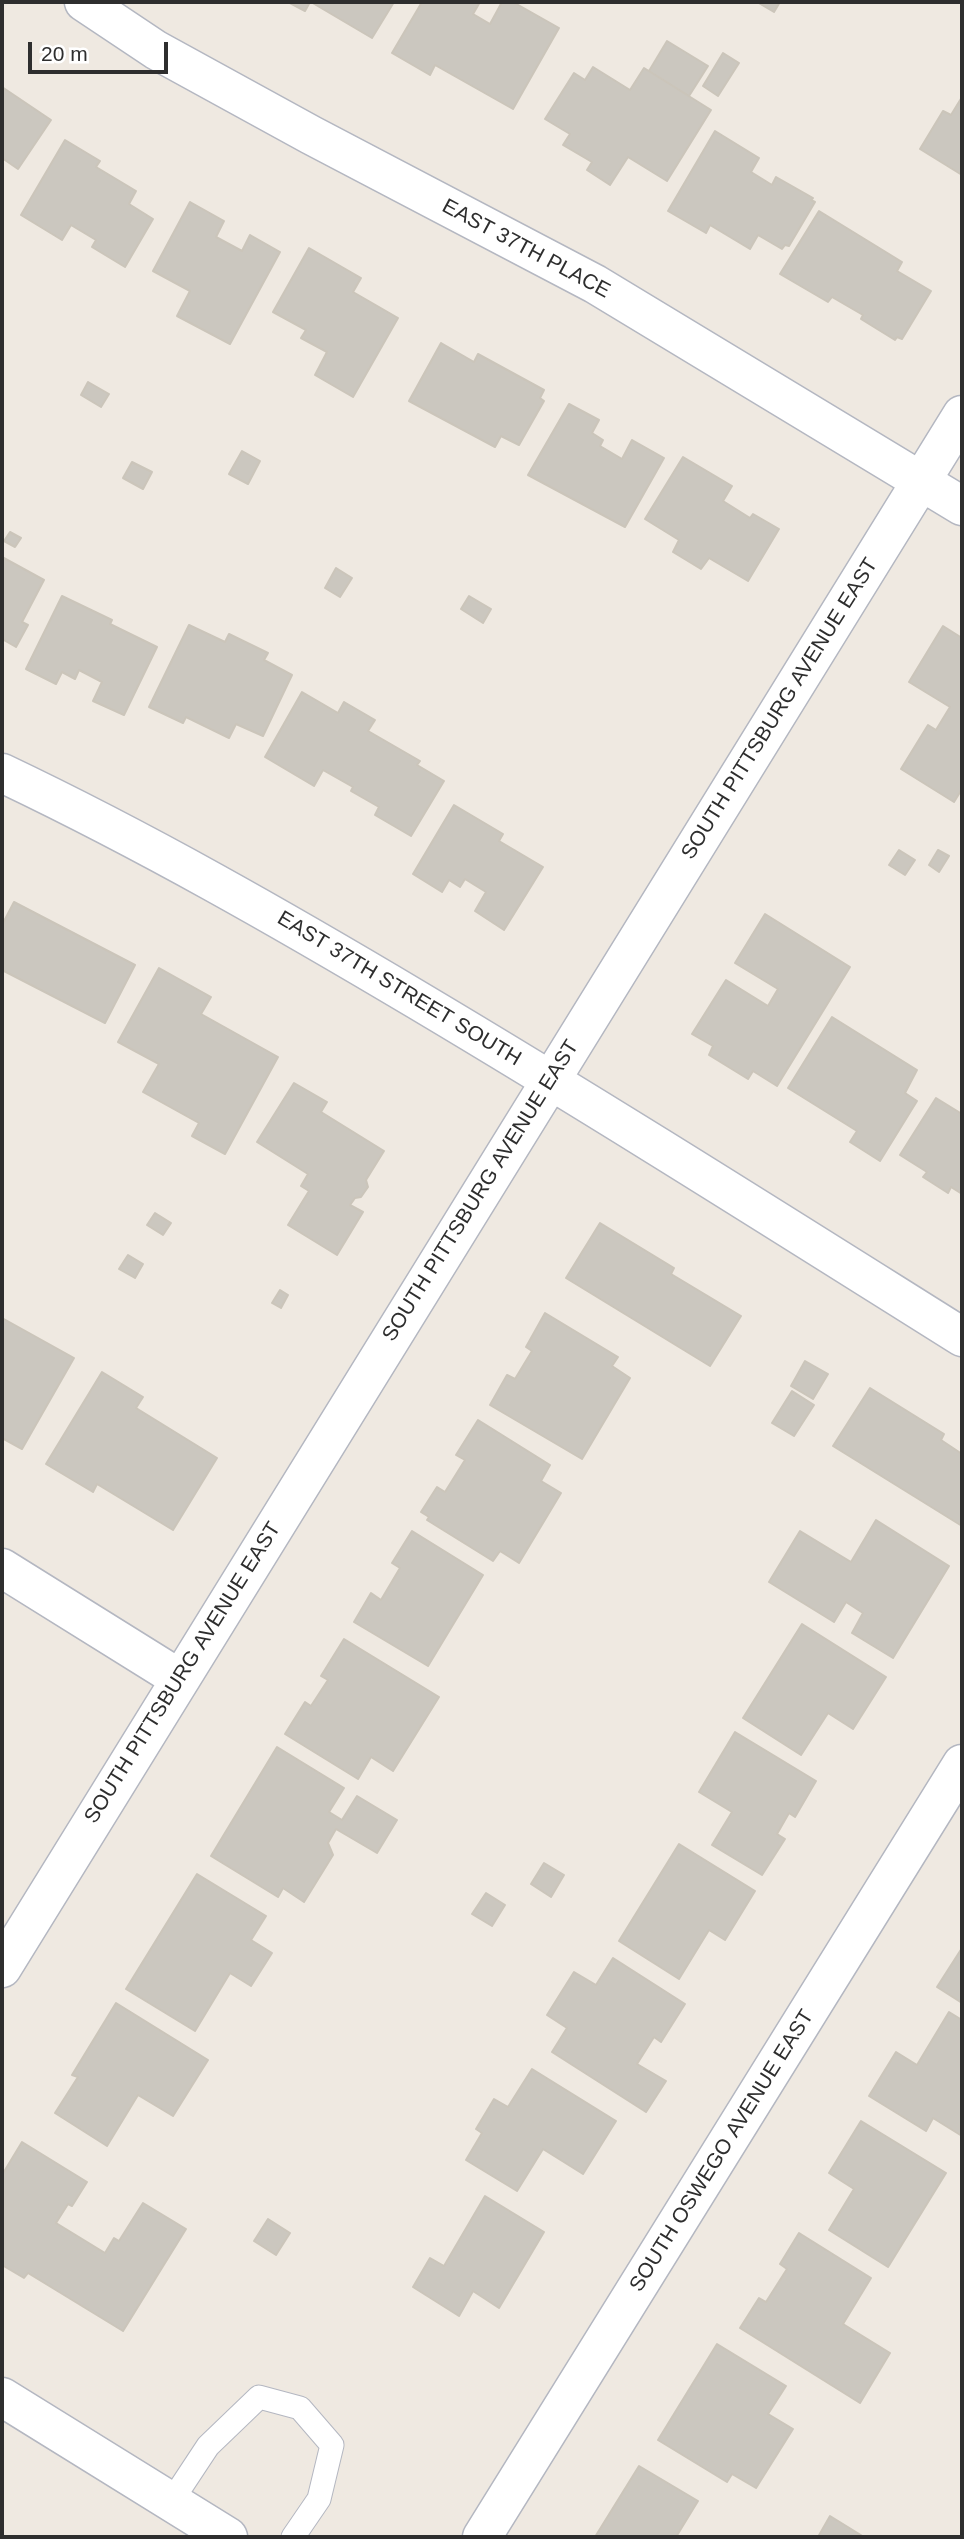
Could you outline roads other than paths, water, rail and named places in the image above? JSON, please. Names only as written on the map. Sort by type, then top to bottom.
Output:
[{"type":"street","name":"EAST 37TH PLACE","points":[[84,2],[156,50],[595,284],[962,506]]},
{"type":"street","name":"SOUTH PITTSBURG AVENUE EAST","points":[[2,1968],[962,415]]},
{"type":"street","name":"EAST 37TH STREET SOUTH","points":[[2,773],[66,803],[266,910],[550,1079],[962,1337]]},
{"type":"street","points":[[2,1568],[180,1679]]},
{"type":"street","name":"SOUTH OSWEGO AVENUE EAST","points":[[482,2537],[962,1764]]},
{"type":"street","points":[[2,2397],[228,2537]]},
{"type":"lane","points":[[171,2502],[208,2446],[259,2397],[300,2408],[332,2445],[319,2499],[293,2537]]}]
